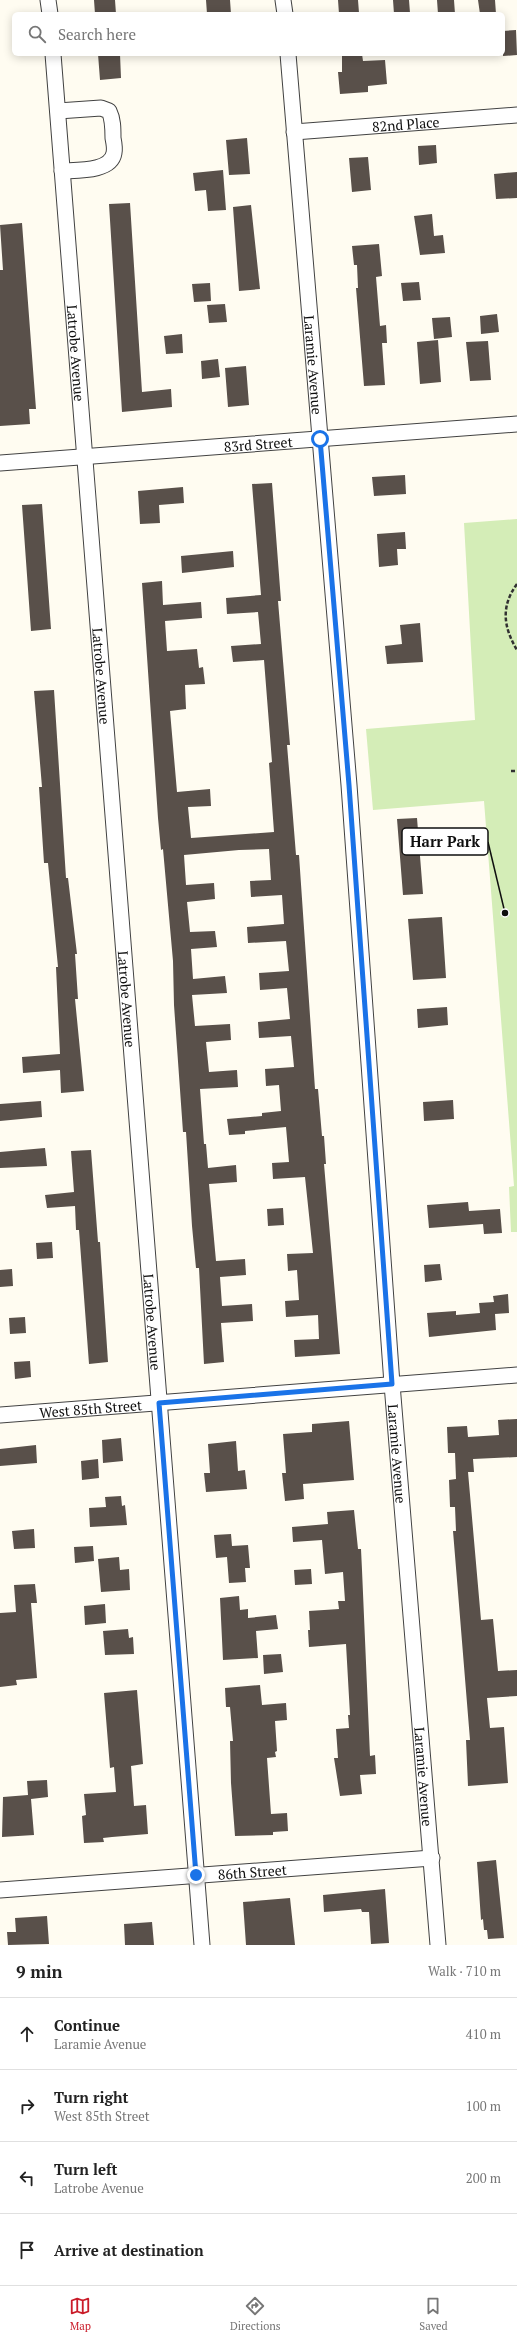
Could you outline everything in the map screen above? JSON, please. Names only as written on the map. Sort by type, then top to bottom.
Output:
[{"type":"street","points":[[48,0],[50,12]]},
{"type":"street","points":[[284,0],[284,12]]},
{"type":"street","name":"Latrobe Avenue","points":[[53,56],[202,1945]]},
{"type":"street","name":"Laramie Avenue","points":[[288,56],[349,785],[392,1384],[438,1945]]},
{"type":"street","points":[[58,111],[101,108],[109,111],[112,117],[114,153],[107,165],[97,168],[62,171]]},
{"type":"street","name":"82nd Place","points":[[294,132],[517,115]]},
{"type":"street","name":"83rd Street","points":[[0,463],[517,424]]},
{"type":"street","name":"West 85th Street","points":[[0,1415],[517,1375]]},
{"type":"street","name":"86th Street","points":[[0,1890],[432,1858]]},
{"type":"path","points":[[517,584],[507,602],[506,614],[506,628],[517,650]]},
{"type":"path","points":[[511,771],[517,771]]},
{"type":"green space","points":[[517,519],[517,1232],[511,1232],[509,1187],[514,1186],[484,801],[373,810],[366,729],[475,720],[464,523]]},
{"type":"building","points":[[94,0],[115,0],[116,12],[95,12]]},
{"type":"building","points":[[206,0],[230,0],[231,12],[207,12]]},
{"type":"building","points":[[338,0],[358,0],[359,12],[339,12]]},
{"type":"building","points":[[393,0],[409,0],[410,12],[394,12]]},
{"type":"building","points":[[437,0],[454,0],[455,12],[438,12]]},
{"type":"building","points":[[478,0],[495,0],[496,12],[480,12]]},
{"type":"building","points":[[516,30],[517,55],[505,56],[505,31]]},
{"type":"building","points":[[98,56],[120,56],[121,78],[100,80]]},
{"type":"building","points":[[342,56],[362,56],[363,61],[385,60],[387,84],[368,86],[368,92],[340,94],[338,72],[342,72]]},
{"type":"building","points":[[247,138],[250,174],[229,175],[226,140]]},
{"type":"building","points":[[436,145],[437,163],[419,165],[418,146]]},
{"type":"building","points":[[368,157],[371,190],[352,192],[349,158]]},
{"type":"building","points":[[223,170],[226,210],[208,211],[206,190],[195,191],[193,173]]},
{"type":"building","points":[[517,172],[517,198],[496,199],[494,174]]},
{"type":"building","points":[[130,203],[142,392],[171,389],[172,407],[122,412],[109,204]]},
{"type":"building","points":[[251,205],[260,289],[239,291],[233,207]]},
{"type":"building","points":[[432,214],[434,236],[443,235],[445,253],[420,255],[414,216]]},
{"type":"building","points":[[22,223],[36,409],[29,409],[30,424],[0,426],[0,270],[3,270],[0,225]]},
{"type":"building","points":[[379,244],[382,276],[376,277],[380,326],[386,325],[387,343],[382,343],[385,385],[364,386],[356,288],[358,288],[357,265],[354,265],[352,246]]},
{"type":"building","points":[[419,282],[421,300],[403,301],[401,283]]},
{"type":"building","points":[[210,283],[211,301],[194,302],[192,284]]},
{"type":"building","points":[[225,304],[227,322],[209,323],[207,305]]},
{"type":"building","points":[[497,314],[499,332],[481,334],[480,316]]},
{"type":"building","points":[[450,317],[452,337],[434,339],[432,318]]},
{"type":"building","points":[[182,334],[183,353],[166,354],[164,336]]},
{"type":"building","points":[[438,340],[441,382],[420,384],[417,342]]},
{"type":"building","points":[[488,341],[491,380],[470,381],[466,342]]},
{"type":"building","points":[[218,359],[220,377],[202,379],[201,361]]},
{"type":"building","points":[[246,366],[249,405],[228,407],[225,368]]},
{"type":"building","points":[[405,475],[406,494],[374,496],[372,477]]},
{"type":"building","points":[[272,483],[281,601],[278,601],[290,745],[287,745],[296,855],[299,855],[315,1089],[318,1089],[322,1136],[324,1136],[326,1164],[324,1164],[340,1354],[295,1357],[294,1340],[319,1339],[318,1315],[286,1317],[285,1301],[299,1300],[297,1270],[288,1271],[287,1254],[313,1253],[305,1177],[273,1179],[272,1163],[289,1162],[286,1127],[245,1131],[245,1134],[229,1135],[227,1119],[262,1116],[262,1113],[281,1111],[279,1085],[266,1086],[265,1069],[294,1067],[291,1036],[259,1038],[258,1022],[290,1019],[287,988],[260,990],[259,973],[289,971],[286,941],[248,943],[247,927],[284,924],[282,895],[251,897],[250,881],[271,880],[269,849],[239,850],[184,855],[186,885],[214,883],[215,899],[187,902],[190,932],[215,931],[217,947],[191,949],[193,979],[225,976],[227,993],[192,995],[195,1026],[230,1024],[231,1040],[206,1042],[209,1072],[237,1070],[238,1087],[200,1089],[204,1144],[206,1144],[208,1168],[236,1165],[237,1182],[209,1184],[216,1261],[245,1259],[246,1275],[220,1277],[222,1306],[252,1304],[253,1321],[221,1323],[224,1362],[204,1364],[199,1268],[196,1268],[186,1132],[183,1132],[174,1005],[173,961],[163,849],[161,850],[158,818],[142,583],[162,581],[163,605],[201,602],[202,618],[165,621],[167,651],[197,649],[199,668],[203,667],[205,684],[185,685],[186,709],[170,711],[177,792],[210,789],[211,806],[188,807],[191,838],[274,832],[269,763],[272,762],[264,660],[233,662],[231,646],[261,644],[258,612],[227,614],[226,598],[261,595],[252,484]]},
{"type":"building","points":[[183,487],[184,503],[159,505],[160,523],[140,524],[138,491]]},
{"type":"building","points":[[42,504],[51,629],[31,631],[22,505]]},
{"type":"building","points":[[405,532],[406,549],[397,549],[398,565],[379,567],[377,534]]},
{"type":"building","points":[[233,551],[234,567],[182,573],[181,556]]},
{"type":"building","points":[[420,623],[423,662],[387,664],[385,646],[402,644],[400,625]]},
{"type":"building","points":[[54,690],[66,878],[68,878],[77,954],[75,954],[78,999],[75,999],[84,1091],[61,1093],[60,1070],[23,1073],[22,1057],[60,1054],[56,967],[58,967],[48,863],[44,863],[39,787],[42,787],[34,691]]},
{"type":"building","points":[[417,818],[423,894],[403,895],[397,819]]},
{"type":"building","points":[[442,917],[446,978],[413,980],[408,919]]},
{"type":"building","points":[[447,1007],[448,1025],[418,1028],[417,1009]]},
{"type":"building","points":[[453,1100],[454,1119],[424,1121],[423,1102]]},
{"type":"building","points":[[41,1101],[42,1117],[0,1121],[0,1104]]},
{"type":"building","points":[[45,1148],[47,1166],[0,1168],[0,1152]]},
{"type":"building","points":[[91,1150],[98,1242],[100,1242],[108,1362],[89,1364],[79,1230],[76,1230],[75,1206],[47,1208],[45,1195],[74,1192],[71,1151]]},
{"type":"building","points":[[468,1202],[469,1211],[500,1209],[502,1233],[484,1234],[483,1224],[429,1228],[427,1205]]},
{"type":"building","points":[[283,1208],[284,1225],[268,1226],[267,1209]]},
{"type":"building","points":[[52,1242],[53,1258],[37,1259],[36,1243]]},
{"type":"building","points":[[440,1264],[442,1280],[425,1282],[424,1265]]},
{"type":"building","points":[[12,1269],[13,1286],[0,1287],[0,1270]]},
{"type":"building","points":[[508,1294],[509,1313],[495,1314],[496,1330],[429,1337],[427,1313],[456,1311],[456,1315],[480,1313],[479,1303],[494,1302],[493,1296]]},
{"type":"building","points":[[25,1317],[26,1333],[10,1334],[9,1318]]},
{"type":"building","points":[[30,1361],[31,1377],[15,1379],[14,1362]]},
{"type":"building","points":[[517,1419],[517,1457],[473,1459],[474,1472],[468,1472],[481,1620],[493,1619],[498,1671],[517,1670],[517,1696],[487,1698],[490,1728],[504,1727],[508,1783],[468,1786],[466,1740],[470,1740],[453,1531],[456,1531],[455,1507],[450,1507],[449,1480],[456,1479],[455,1453],[448,1453],[447,1427],[467,1426],[468,1437],[499,1435],[498,1420]]},
{"type":"building","points":[[349,1421],[354,1480],[303,1484],[304,1499],[285,1501],[282,1473],[286,1473],[283,1434],[312,1432],[312,1424]]},
{"type":"building","points":[[121,1438],[123,1461],[103,1463],[102,1440]]},
{"type":"building","points":[[236,1441],[238,1471],[245,1470],[247,1489],[206,1492],[204,1473],[210,1473],[208,1444]]},
{"type":"building","points":[[36,1445],[37,1463],[0,1466],[0,1449]]},
{"type":"building","points":[[98,1459],[99,1478],[82,1480],[81,1461]]},
{"type":"building","points":[[121,1496],[122,1506],[125,1505],[127,1525],[90,1527],[89,1508],[106,1507],[105,1497]]},
{"type":"building","points":[[354,1510],[358,1549],[361,1549],[370,1756],[375,1755],[376,1774],[360,1775],[362,1794],[340,1796],[334,1758],[338,1758],[336,1729],[349,1728],[348,1715],[350,1715],[346,1644],[309,1647],[308,1630],[310,1630],[309,1611],[339,1609],[338,1601],[345,1601],[343,1572],[325,1574],[322,1540],[293,1542],[292,1527],[328,1524],[327,1512]]},
{"type":"building","points":[[34,1529],[35,1548],[14,1549],[12,1531]]},
{"type":"building","points":[[231,1534],[232,1546],[248,1545],[250,1568],[245,1568],[246,1582],[229,1583],[227,1557],[216,1558],[214,1535]]},
{"type":"building","points":[[93,1546],[94,1561],[75,1563],[74,1547]]},
{"type":"building","points":[[119,1557],[120,1570],[129,1569],[130,1590],[101,1592],[98,1559]]},
{"type":"building","points":[[311,1569],[312,1584],[295,1585],[294,1570]]},
{"type":"building","points":[[35,1584],[37,1603],[31,1603],[37,1678],[16,1680],[17,1685],[0,1687],[0,1613],[16,1612],[14,1585]]},
{"type":"building","points":[[239,1596],[240,1610],[248,1609],[248,1618],[276,1615],[278,1629],[256,1631],[258,1658],[223,1660],[220,1598]]},
{"type":"building","points":[[105,1604],[106,1623],[85,1625],[84,1606]]},
{"type":"building","points":[[128,1629],[129,1638],[133,1637],[134,1654],[105,1655],[103,1631]]},
{"type":"building","points":[[281,1654],[283,1672],[264,1674],[263,1655]]},
{"type":"building","points":[[260,1685],[262,1705],[286,1703],[287,1720],[275,1721],[276,1757],[267,1758],[271,1814],[287,1813],[288,1831],[273,1832],[273,1835],[235,1836],[231,1783],[230,1741],[233,1741],[230,1707],[226,1707],[225,1688]]},
{"type":"building","points":[[137,1690],[143,1764],[131,1766],[134,1806],[146,1805],[148,1834],[103,1838],[104,1842],[84,1843],[82,1816],[86,1815],[84,1794],[116,1792],[114,1767],[110,1768],[104,1693]]},
{"type":"building","points":[[47,1780],[48,1797],[31,1799],[34,1835],[2,1837],[3,1797],[28,1795],[27,1781]]},
{"type":"building","points":[[496,1860],[504,1938],[488,1939],[487,1930],[484,1930],[483,1919],[481,1920],[477,1862]]},
{"type":"building","points":[[385,1889],[389,1943],[371,1944],[369,1912],[362,1912],[361,1909],[324,1912],[323,1895]]},
{"type":"building","points":[[290,1898],[295,1945],[246,1945],[243,1902]]},
{"type":"building","points":[[47,1916],[49,1944],[8,1945],[7,1932],[16,1932],[15,1918]]},
{"type":"building","points":[[152,1922],[154,1945],[125,1945],[124,1924]]},
{"type":"place","name":"Harr Park","points":[[505,913]]},
{"type":"route","points":[[196,1875],[159,1403],[392,1384],[349,785],[320,439]]}]
